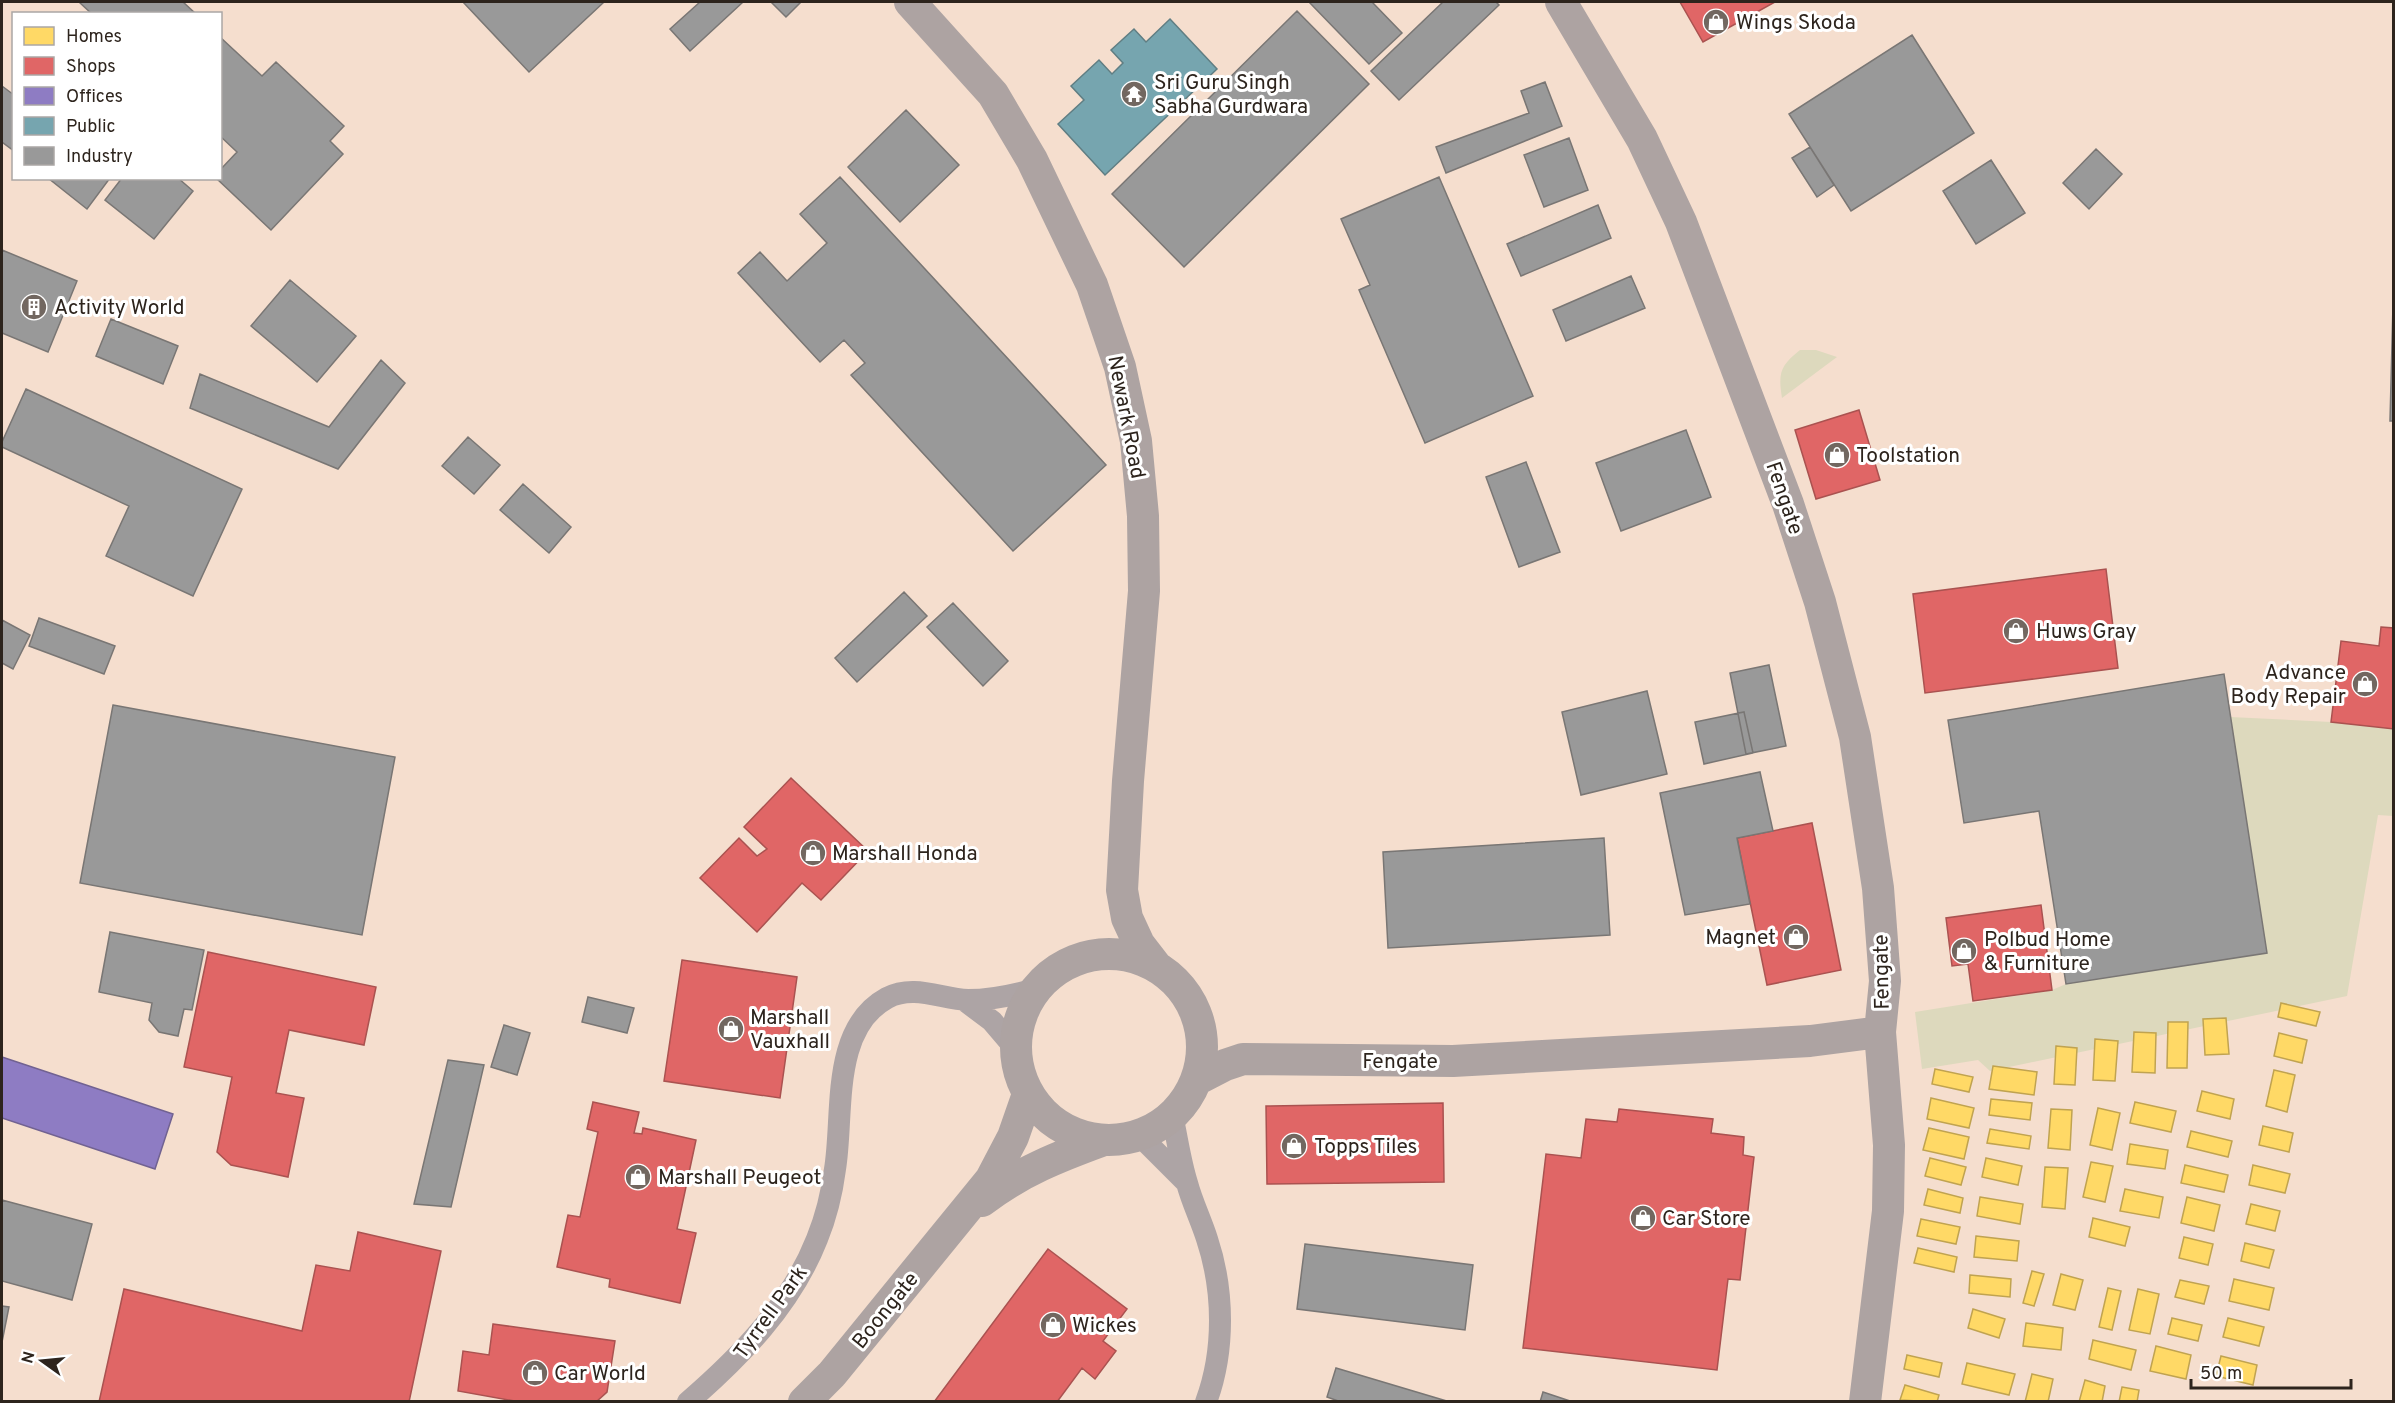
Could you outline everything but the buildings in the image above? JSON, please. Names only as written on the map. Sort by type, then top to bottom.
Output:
[{"type":"street","name":"Newark Road","points":[[910,2],[993,94],[1032,160],[1092,285],[1120,367],[1136,441],[1143,516],[1143,570],[1122,890],[1112,916],[1078,958]]},
{"type":"street","name":"Fengate","points":[[1561,2],[1642,139],[1682,222],[1788,504],[1820,602],[1855,737],[1878,888],[1885,981],[1880,1032],[1889,1145],[1888,1211],[1865,1401]]},
{"type":"street","name":"Newark Road","points":[[1122,890],[1131,927],[1138,944],[1156,966]]},
{"type":"street","points":[[1193,1007],[1201,1031],[1202,1056],[1196,1080],[1186,1099],[1172,1115],[1139,1135],[1104,1140],[1081,1136],[1060,1127],[1042,1112],[1028,1094],[1018,1071],[1015,1048],[1020,1017],[1035,990],[1054,971],[1078,958],[1104,953],[1131,956],[1156,966],[1172,977],[1214,1032],[1243,1059]]},
{"type":"street","points":[[964,1000],[1000,1000],[1035,990]]},
{"type":"street","name":"Tyrrell Park","points":[[688,1401],[731,1364],[782,1303],[803,1271],[818,1239],[836,1168],[847,1053],[856,1031],[870,1010],[889,997],[910,992],[934,993],[964,1000]]},
{"type":"street","points":[[964,1000],[992,1021],[1015,1048]]},
{"type":"street","name":"Fengate","points":[[1196,1080],[1225,1065],[1243,1059],[1453,1061],[1810,1041],[1880,1032]]},
{"type":"street","name":"Boongate","points":[[804,1401],[832,1374],[991,1179],[1013,1137],[1028,1094]]},
{"type":"street","points":[[1172,1115],[1186,1182],[1208,1241],[1218,1286],[1220,1328],[1212,1385],[1206,1401]]},
{"type":"street","points":[[1139,1135],[1186,1182]]},
{"type":"street","name":"Boongate","points":[[962,1215],[1005,1183],[1053,1158],[1104,1140]]},
{"type":"shaded area","points":[[2,2],[2393,2],[2393,1401],[2,1402]]},
{"type":"shaded area","points":[[1800,350],[1816,350],[1837,357],[1782,398],[1780,382],[1782,371],[1788,361]]},
{"type":"shaded area","points":[[2230,717],[2331,722],[2393,729],[2393,816],[2378,815],[2347,996],[1990,1071],[1978,1060],[1922,1069],[1915,1012],[2052,990],[2066,984],[2267,953]]},
{"type":"place","name":"Wings Skoda","points":[[1716,22]]},
{"type":"place","name":"Sri Guru Singh Sabha Gurdwara","points":[[1134,94]]},
{"type":"place","name":"Activity World","points":[[34,307]]},
{"type":"place","name":"Toolstation","points":[[1837,455]]},
{"type":"place","name":"Huws Gray","points":[[2016,631]]},
{"type":"place","name":"Advance Body Repair","points":[[2365,684]]},
{"type":"place","name":"Marshall Honda","points":[[813,853]]},
{"type":"place","name":"Magnet","points":[[1796,937]]},
{"type":"place","name":"Polbud Home & Furniture","points":[[1964,951]]},
{"type":"place","name":"Marshall Vauxhall","points":[[731,1029]]},
{"type":"place","name":"Topps Tiles","points":[[1294,1146]]},
{"type":"place","name":"Marshall Peugeot","points":[[638,1177]]},
{"type":"place","name":"Car Store","points":[[1643,1218]]},
{"type":"place","name":"Wickes","points":[[1053,1325]]},
{"type":"place","name":"Car World","points":[[535,1373]]}]
